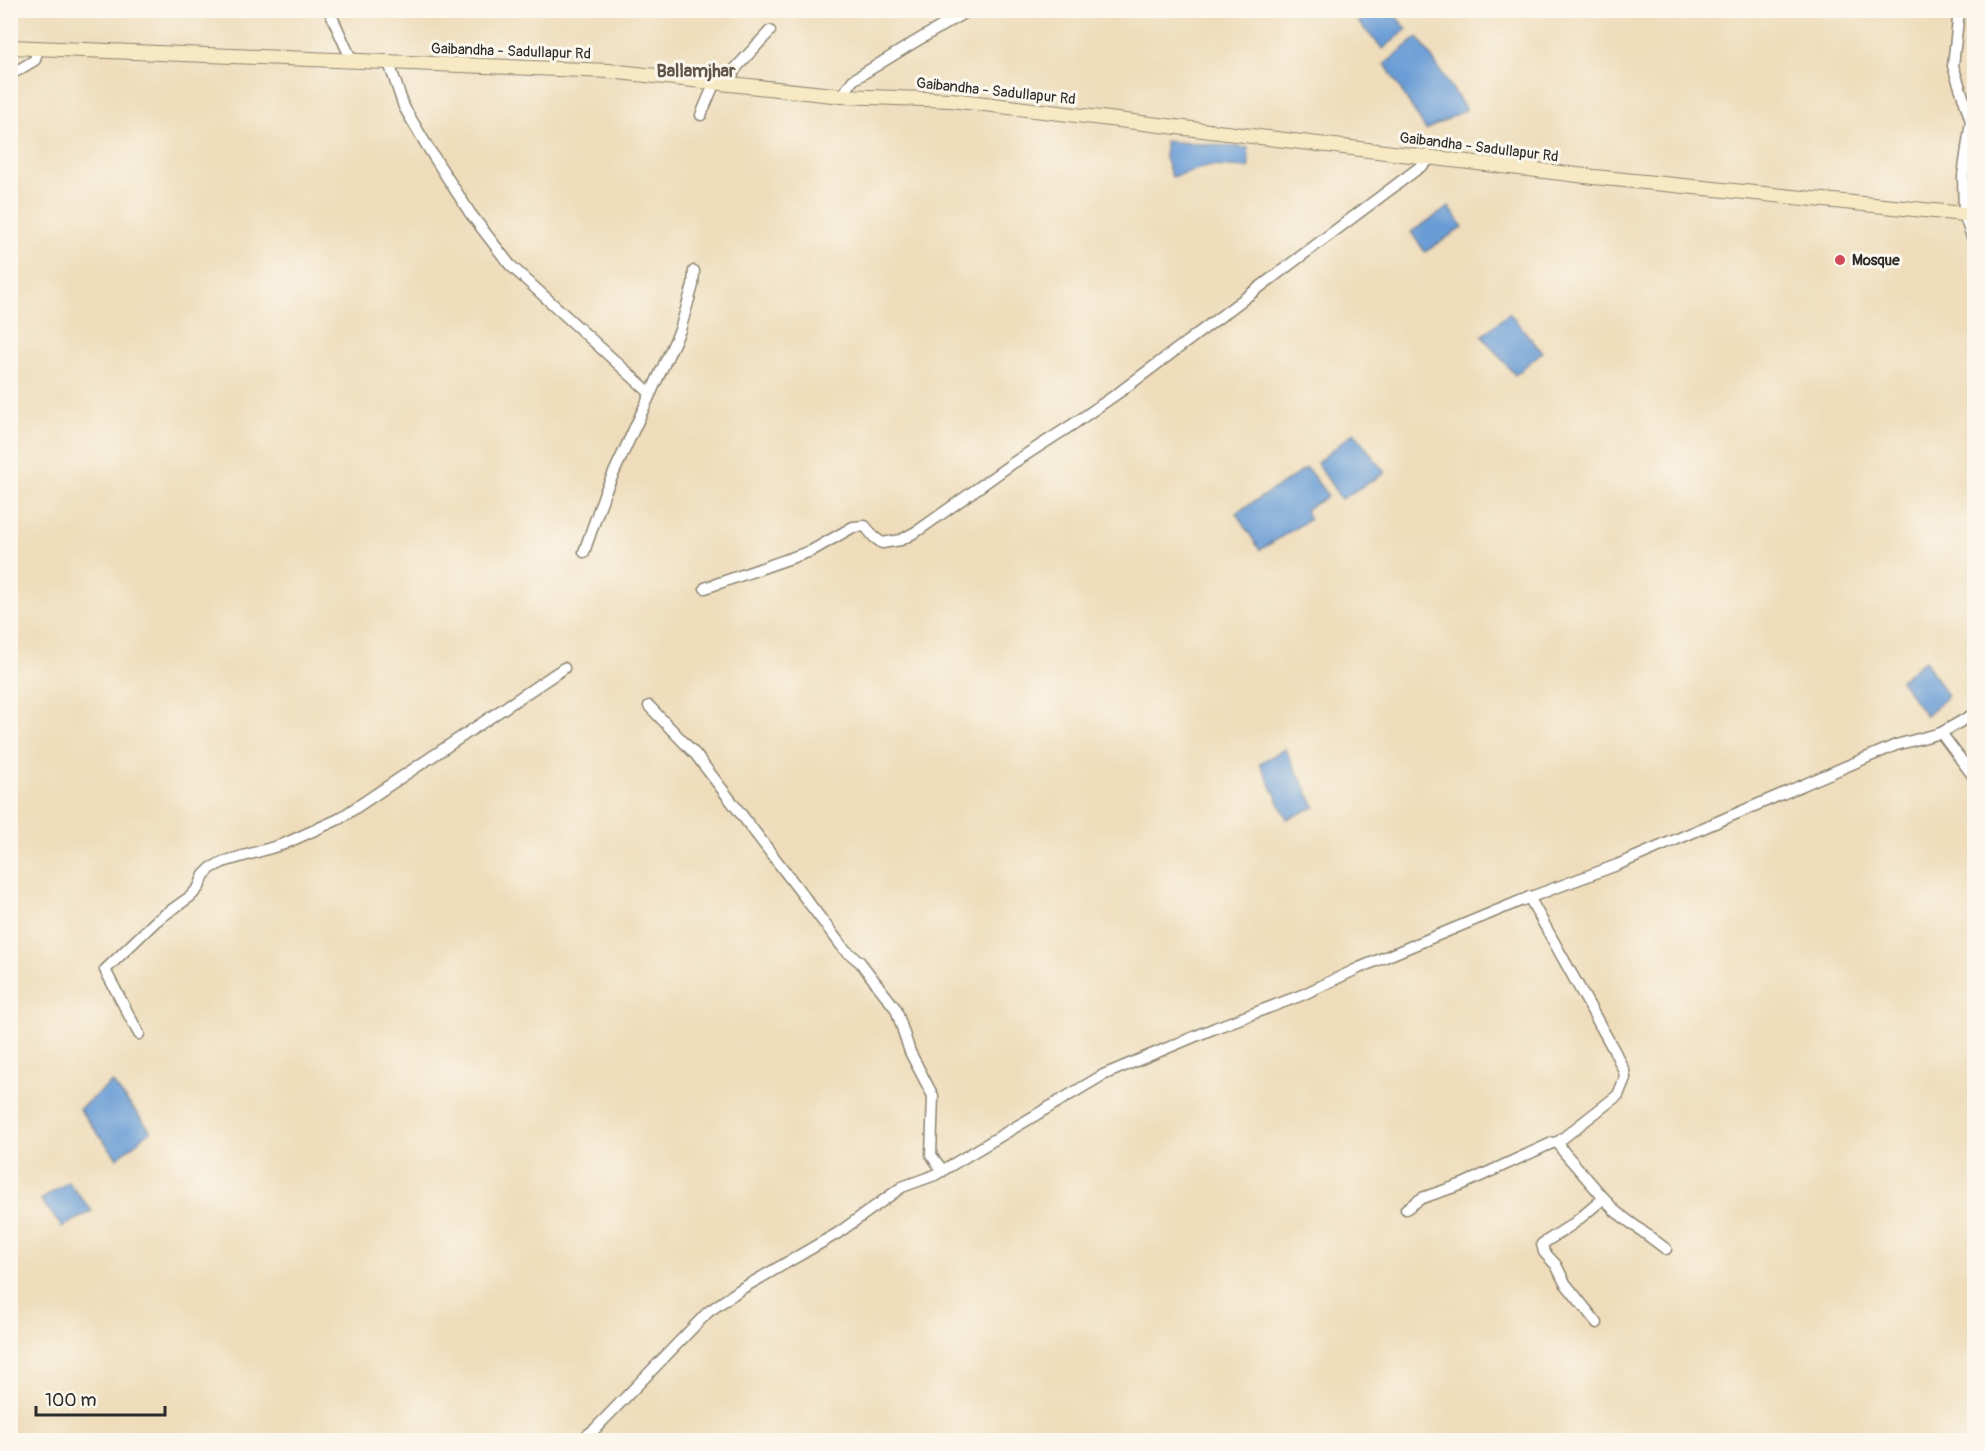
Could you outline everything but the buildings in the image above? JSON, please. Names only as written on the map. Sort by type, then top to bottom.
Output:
[{"type":"main road","name":"Gaibandha - Sadullapur Rd","points":[[10,47],[609,71],[842,96],[951,100],[1594,177],[1969,215]]},
{"type":"street","points":[[329,10],[352,61]]},
{"type":"street","points":[[842,96],[853,80],[912,42],[969,10]]},
{"type":"street","points":[[1959,10],[1953,66],[1971,121],[1963,176],[1974,243]]},
{"type":"street","points":[[701,116],[722,83],[770,31]]},
{"type":"street","points":[[10,75],[35,60],[38,48]]},
{"type":"street","points":[[389,63],[404,107],[427,146],[470,213],[510,265],[650,393]]},
{"type":"street","points":[[705,588],[812,550],[853,527],[865,526],[882,543],[901,540],[919,530],[1013,463],[1121,391],[1432,158]]},
{"type":"street","points":[[584,552],[605,492],[680,330],[693,285],[694,271]]},
{"type":"street","points":[[139,1034],[105,970],[156,921],[191,896],[211,868],[223,861],[284,844],[339,819],[564,668]]},
{"type":"street","points":[[649,706],[696,755],[844,949],[860,962],[896,1010],[910,1052],[933,1095],[930,1155],[943,1171]]},
{"type":"street","points":[[581,1440],[594,1430],[708,1312],[741,1289],[838,1233],[902,1187],[943,1171],[1103,1076],[1215,1028],[1302,995],[1359,968],[1529,897],[1617,865],[1896,745],[1941,733],[1974,714]]},
{"type":"street","points":[[1941,733],[1974,777]]},
{"type":"street","points":[[1406,1209],[1422,1198],[1463,1184],[1558,1142],[1618,1095],[1625,1078],[1615,1052],[1529,897]]},
{"type":"street","points":[[1558,1142],[1563,1151],[1615,1211],[1666,1249]]},
{"type":"street","points":[[1598,1323],[1544,1252],[1542,1244],[1567,1228],[1604,1198]]},
{"type":"water","points":[[1371,10],[1391,11],[1407,29],[1383,49],[1358,22]]},
{"type":"water","points":[[1418,37],[1466,110],[1426,130],[1385,64]]},
{"type":"water","points":[[1165,141],[1248,148],[1249,168],[1208,166],[1172,177],[1165,158]]},
{"type":"water","points":[[1449,207],[1463,227],[1425,252],[1411,232]]},
{"type":"water","points":[[1509,313],[1542,352],[1515,375],[1482,336]]},
{"type":"water","points":[[1354,432],[1385,473],[1341,499],[1317,463]]},
{"type":"water","points":[[1307,468],[1328,496],[1305,510],[1310,519],[1260,550],[1236,513]]},
{"type":"water","points":[[1925,660],[1947,696],[1926,716],[1900,680]]},
{"type":"water","points":[[1285,749],[1315,807],[1287,819],[1260,763]]},
{"type":"water","points":[[112,1082],[151,1131],[117,1158],[79,1109]]},
{"type":"water","points":[[68,1182],[92,1211],[62,1227],[41,1200]]},
{"type":"place","name":"Mosque","points":[[1840,260]]},
{"type":"district","name":"Ballamjhar","points":[[696,71]]}]
